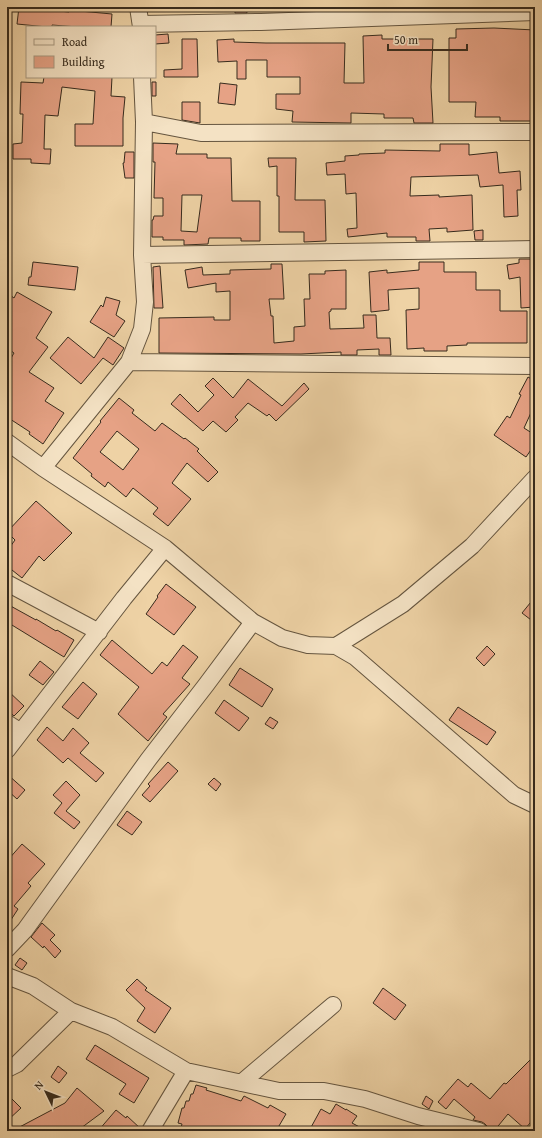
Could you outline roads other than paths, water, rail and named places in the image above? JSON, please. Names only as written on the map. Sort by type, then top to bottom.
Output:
[{"type":"street","points":[[136,7],[141,25],[535,12]]},
{"type":"street","points":[[43,468],[129,362],[142,328],[145,302],[142,255],[144,122],[142,78]]},
{"type":"street","points":[[144,122],[201,133],[535,132]]},
{"type":"street","points":[[142,255],[535,249]]},
{"type":"street","points":[[129,362],[535,366]]},
{"type":"street","points":[[7,442],[43,468],[165,548],[253,622],[282,638],[308,645],[336,646],[355,657],[514,795],[535,805]]},
{"type":"street","points":[[336,646],[403,604],[472,546],[535,478]]},
{"type":"street","points":[[7,750],[124,598],[165,548]]},
{"type":"street","points":[[7,583],[99,632]]},
{"type":"street","points":[[7,949],[25,930],[139,772],[206,686],[253,622]]},
{"type":"street","points":[[7,723],[21,732]]},
{"type":"street","points":[[7,976],[33,986],[71,1011],[112,1027],[186,1071],[279,1091],[324,1091],[365,1099],[469,1130]]},
{"type":"street","points":[[241,1083],[333,1005]]},
{"type":"street","points":[[7,1069],[17,1064],[71,1011]]},
{"type":"street","points":[[150,1131],[186,1071]]}]
